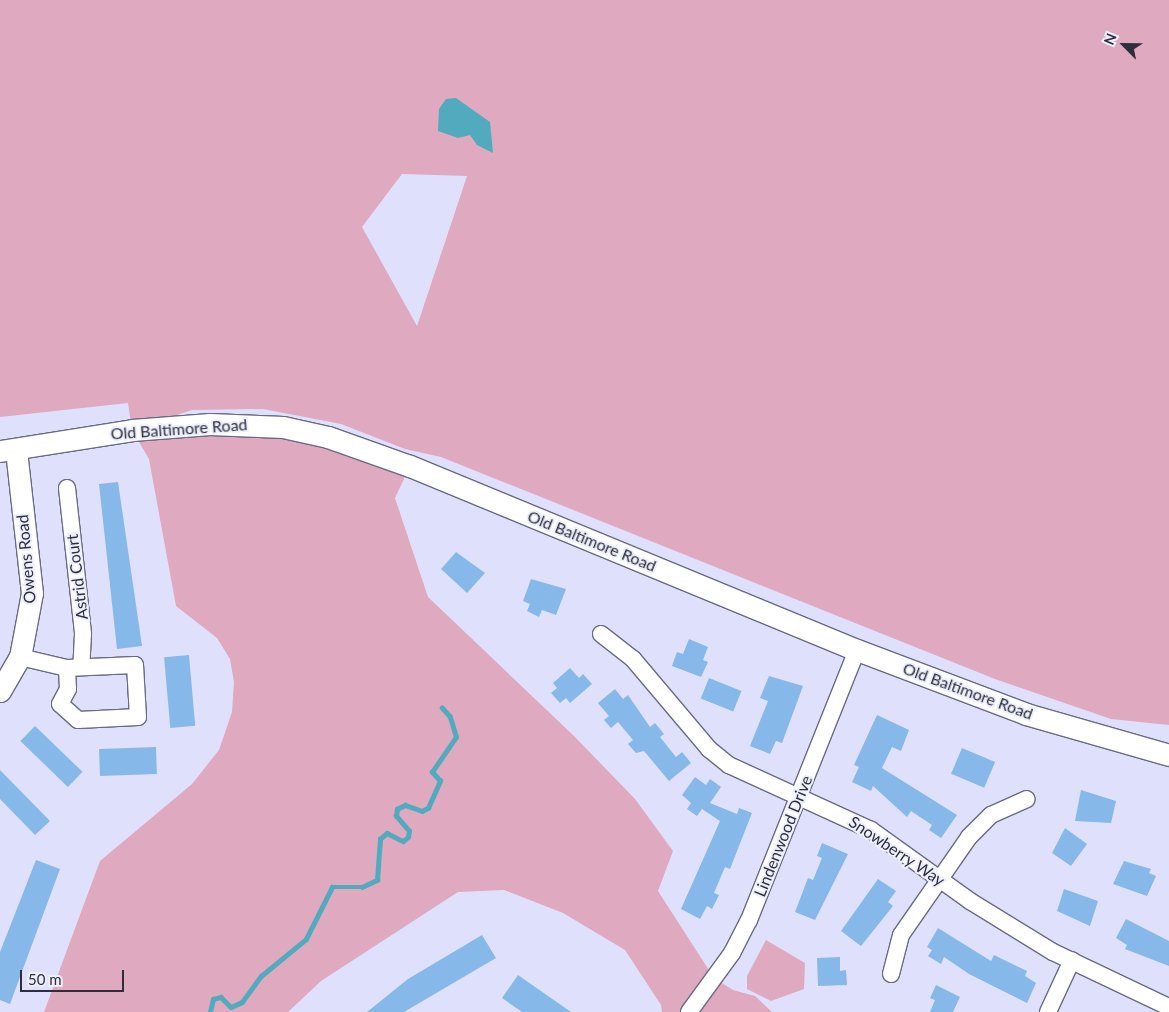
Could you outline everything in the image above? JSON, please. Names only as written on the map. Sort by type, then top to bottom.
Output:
[{"type":"street","name":"Old Baltimore Road","points":[[8,451],[132,430],[210,424],[254,424],[319,435],[418,469],[857,650],[1026,714],[1169,755]]},
{"type":"street","name":"Owens Road","points":[[0,690],[20,657],[32,593],[8,451]]},
{"type":"street","name":"Astrid Court","points":[[20,657],[74,668],[135,666],[138,717],[78,720],[60,704],[68,689],[74,668],[84,634],[67,488]]},
{"type":"street","name":"Snowberry Way","points":[[601,634],[633,658],[710,748],[755,780],[871,830],[940,879],[1053,952],[1169,1007]]},
{"type":"street","name":"Lindenwood Drive","points":[[689,1012],[737,944],[857,650]]},
{"type":"street","points":[[891,974],[901,935],[969,837],[991,815],[1027,799]]},
{"type":"street","points":[[1048,1012],[1072,960]]},
{"type":"shaded area","points":[[0,0],[1169,0],[1169,725],[1111,719],[995,679],[441,457],[405,449],[341,424],[263,409],[192,410],[134,429],[254,424],[410,466],[395,498],[428,597],[574,736],[635,799],[673,851],[658,891],[714,978],[733,990],[755,996],[772,1012],[662,1012],[661,1005],[625,950],[563,913],[504,890],[458,892],[321,981],[288,1012],[44,1012],[100,861],[192,784],[219,750],[232,712],[234,682],[230,659],[217,638],[176,606],[149,459],[132,430],[128,403],[0,417]],"holes":[[[402,174],[467,176],[417,326],[362,227]]]},
{"type":"shaded area","points":[[766,940],[805,963],[804,989],[771,1001],[747,989],[747,976]]},
{"type":"water","points":[[456,98],[490,122],[493,153],[477,145],[470,135],[458,138],[438,131],[439,109],[446,99]]},
{"type":"building","points":[[118,482],[142,646],[117,649],[99,484]]},
{"type":"building","points":[[456,552],[485,573],[467,593],[441,569]]},
{"type":"building","points":[[531,579],[566,589],[556,615],[542,610],[539,617],[527,611],[530,604],[523,601]]},
{"type":"building","points":[[689,639],[708,647],[703,660],[708,662],[701,677],[672,666],[677,652],[683,654]]},
{"type":"building","points":[[189,655],[195,726],[170,728],[164,657]]},
{"type":"building","points":[[570,668],[579,678],[583,674],[592,684],[570,703],[566,698],[560,703],[551,693],[557,688],[553,683]]},
{"type":"building","points":[[769,676],[803,686],[782,743],[776,741],[770,754],[750,746],[768,701],[760,698]]},
{"type":"building","points":[[709,678],[741,691],[733,712],[701,698]]},
{"type":"building","points":[[615,689],[623,699],[628,695],[650,727],[655,723],[664,734],[660,737],[676,757],[682,752],[691,763],[669,781],[644,751],[636,753],[628,744],[633,740],[618,722],[611,728],[604,720],[609,716],[598,703]]},
{"type":"building","points":[[877,715],[909,730],[901,751],[892,747],[882,768],[957,815],[941,838],[929,830],[932,825],[911,811],[907,817],[873,786],[871,791],[852,782],[859,767],[854,765]]},
{"type":"building","points":[[35,726],[82,772],[68,787],[20,741]]},
{"type":"building","points":[[156,747],[157,774],[100,776],[99,749]]},
{"type":"building","points":[[962,748],[995,762],[984,788],[951,774]]},
{"type":"building","points":[[0,770],[50,821],[35,835],[0,799]]},
{"type":"building","points":[[695,777],[706,785],[710,779],[721,787],[710,803],[737,814],[739,808],[752,813],[730,869],[725,867],[714,893],[719,895],[712,909],[707,906],[700,919],[681,909],[720,821],[702,809],[697,816],[687,809],[691,803],[682,795]]},
{"type":"building","points":[[1081,790],[1116,801],[1111,823],[1075,821]]},
{"type":"building","points":[[1065,828],[1087,844],[1071,866],[1052,853]]},
{"type":"building","points":[[822,843],[848,854],[815,920],[795,912],[808,878],[813,880],[822,858],[817,856]]},
{"type":"building","points":[[36,860],[60,869],[10,1004],[0,1000],[0,952]]},
{"type":"building","points":[[1124,861],[1151,869],[1149,873],[1156,876],[1147,896],[1113,884]]},
{"type":"building","points":[[878,879],[896,891],[888,902],[893,906],[861,946],[841,931]]},
{"type":"building","points":[[1064,889],[1098,901],[1090,926],[1057,911]]},
{"type":"building","points":[[1126,919],[1169,941],[1169,966],[1125,949],[1127,945],[1116,938]]},
{"type":"building","points":[[938,928],[991,961],[994,955],[1027,971],[1025,976],[1036,983],[1027,1003],[969,974],[944,957],[941,964],[928,956],[932,950],[927,947]]},
{"type":"building","points":[[482,935],[496,958],[404,1012],[367,1012],[408,979]]},
{"type":"building","points":[[840,957],[840,971],[846,970],[847,985],[818,986],[817,958]]},
{"type":"building","points":[[518,975],[571,1012],[522,1012],[502,998]]},
{"type":"building","points":[[936,985],[960,997],[953,1012],[930,1012],[935,1000],[930,998]]},
{"type":"waterway","points":[[210,1012],[213,999],[221,997],[231,1007],[242,1002],[261,976],[306,939],[332,887],[362,887],[377,880],[380,839],[387,833],[403,841],[408,837],[409,831],[396,816],[397,809],[405,805],[422,811],[428,808],[440,781],[432,772],[456,737],[450,717],[442,708]]}]
